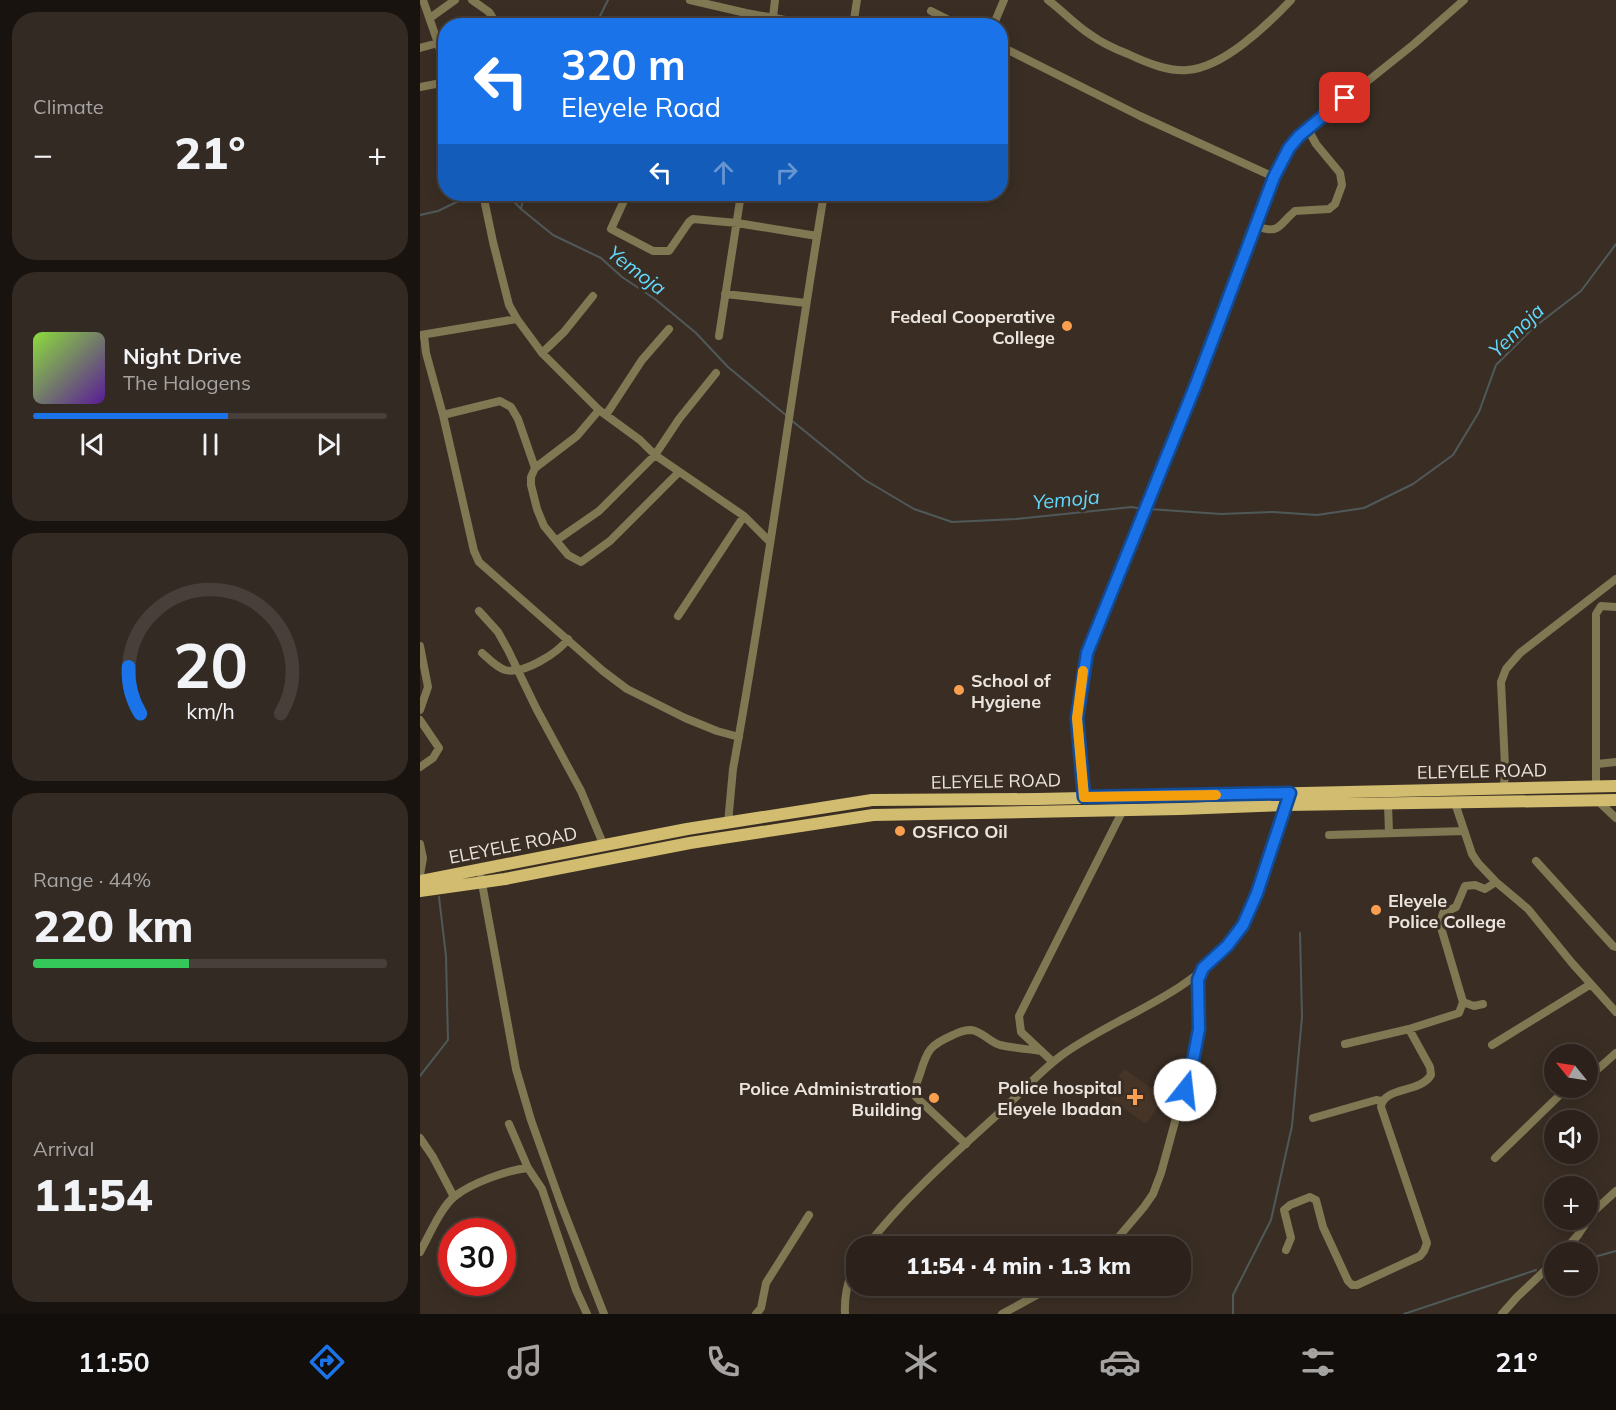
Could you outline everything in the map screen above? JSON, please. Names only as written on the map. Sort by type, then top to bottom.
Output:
[{"type":"main road","name":"ELEYELE ROAD","points":[[475,876],[505,879],[690,843],[873,815],[1124,810],[1503,788],[1616,786]]},
{"type":"main road","name":"ELEYELE ROAD","points":[[423,883],[475,876],[604,846],[728,823],[872,800],[1084,797],[1288,799],[1388,804],[1616,800]]},
{"type":"main road","points":[[872,800],[873,815]]},
{"type":"street","points":[[420,48],[438,43],[423,0]]},
{"type":"street","points":[[430,18],[455,0]]},
{"type":"street","points":[[472,0],[489,12],[493,18]]},
{"type":"street","points":[[690,0],[778,18]]},
{"type":"street","points":[[773,17],[775,0]]},
{"type":"street","points":[[854,18],[857,0]]},
{"type":"street","points":[[996,18],[1004,0]]},
{"type":"street","points":[[1048,0],[1089,34],[1108,45],[1161,68],[1186,71],[1201,69],[1230,54],[1261,30],[1291,0]]},
{"type":"street","points":[[1084,797],[1077,718],[1083,668],[1091,640],[1141,519],[1274,177],[1289,148],[1299,136],[1414,44],[1464,0]]},
{"type":"street","points":[[931,11],[945,18]]},
{"type":"street","points":[[1008,50],[1140,116],[1274,177]]},
{"type":"street","points":[[420,87],[438,84]]},
{"type":"street","points":[[1256,226],[1270,231],[1280,228],[1296,211],[1329,209],[1335,204],[1342,185],[1340,173],[1316,144],[1308,129]]},
{"type":"street","points":[[485,201],[509,305],[517,320],[542,352],[599,410],[640,440],[655,455],[744,516],[770,542]]},
{"type":"street","points":[[624,201],[611,229],[653,251],[669,251],[693,219],[737,223],[817,236]]},
{"type":"street","points":[[719,336],[740,201]]},
{"type":"street","points":[[728,823],[733,769],[788,435],[823,201]]},
{"type":"street","points":[[725,294],[806,303]]},
{"type":"street","points":[[542,352],[564,332],[593,296]]},
{"type":"street","points":[[517,320],[422,335],[474,551],[479,562],[603,671],[627,688],[685,718],[739,737]]},
{"type":"street","points":[[606,415],[642,360],[669,329]]},
{"type":"street","points":[[557,540],[599,511],[655,455],[679,419],[716,373]]},
{"type":"street","points":[[443,415],[500,401],[506,402],[518,419],[535,468]]},
{"type":"street","points":[[599,410],[577,436],[535,468],[531,477],[537,509],[544,526],[568,555],[581,562],[609,541],[679,472]]},
{"type":"street","points":[[678,616],[744,516]]},
{"type":"street","points":[[1503,788],[1505,766],[1501,682],[1506,669],[1540,636],[1616,579]]},
{"type":"street","points":[[1596,786],[1596,614],[1601,606],[1616,607]]},
{"type":"street","points":[[479,611],[498,632],[508,650],[516,670],[581,790],[604,846]]},
{"type":"street","points":[[482,653],[507,671],[516,670],[549,657],[568,639]]},
{"type":"street","points":[[420,646],[428,687],[420,710]]},
{"type":"street","points":[[420,720],[439,747],[433,758],[420,767]]},
{"type":"street","points":[[1597,764],[1616,762]]},
{"type":"street","points":[[876,1236],[915,1192],[1053,1062],[1092,1036],[1169,993],[1203,968],[1227,946],[1243,925],[1257,893],[1288,799]]},
{"type":"street","points":[[1597,800],[1616,818]]},
{"type":"street","points":[[1455,802],[1472,854],[1496,882],[1528,909],[1616,1012]]},
{"type":"street","points":[[1388,804],[1389,833]]},
{"type":"street","points":[[1053,1062],[1021,1032],[1019,1016],[1124,810]]},
{"type":"street","points":[[1329,835],[1464,831]]},
{"type":"street","points":[[420,844],[423,858],[423,883]]},
{"type":"street","points":[[1536,861],[1616,947]]},
{"type":"street","points":[[475,876],[516,1069],[531,1120],[604,1314]]},
{"type":"street","points":[[1345,1044],[1409,1029],[1459,1013],[1463,1002],[1440,924],[1443,913],[1456,907],[1465,886],[1474,885],[1485,889],[1496,882]]},
{"type":"street","points":[[1119,1236],[1153,1194],[1161,1173],[1197,1045],[1199,1012],[1197,987],[1203,968]]},
{"type":"street","points":[[1492,1045],[1591,984]]},
{"type":"street","points":[[1463,1002],[1473,1006],[1483,1004]]},
{"type":"street","points":[[1286,1250],[1291,1238],[1284,1210],[1310,1197],[1316,1200],[1323,1227],[1352,1285],[1357,1285],[1420,1256],[1424,1251],[1427,1243],[1382,1110],[1382,1101],[1389,1095],[1420,1086],[1431,1075],[1430,1067],[1409,1029]]},
{"type":"street","points":[[966,1144],[916,1097],[915,1090],[926,1055],[931,1047],[938,1041],[970,1030],[980,1033],[999,1045],[1041,1051]]},
{"type":"street","points":[[1598,1069],[1616,1053]]},
{"type":"street","points":[[1495,1158],[1557,1098]]},
{"type":"street","points":[[1313,1118],[1376,1100],[1382,1101]]},
{"type":"street","points":[[509,1124],[528,1168],[545,1196],[576,1290],[587,1314]]},
{"type":"street","points":[[420,1138],[454,1197]]},
{"type":"street","points":[[420,1252],[444,1209],[454,1197],[507,1172],[528,1168]]},
{"type":"street","points":[[1572,1242],[1593,1212],[1616,1191]]},
{"type":"street","points":[[756,1314],[761,1308],[766,1283],[809,1215]]},
{"type":"street","points":[[1502,1314],[1544,1271]]},
{"type":"street","points":[[844,1314],[846,1293]]},
{"type":"street","points":[[1002,1314],[1035,1296]]},
{"type":"shaded area","name":"Police hospital Eleyele Ibadan","points":[[1124,1069],[1164,1097],[1146,1124],[1106,1096]]},
{"type":"waterway","points":[[599,18],[608,0]]},
{"type":"waterway","name":"Yemoja","points":[[420,215],[438,211],[459,201]]},
{"type":"waterway","name":"Yemoja","points":[[514,201],[553,235],[601,258],[622,277],[655,299],[696,333],[728,367],[787,416]]},
{"type":"waterway","points":[[521,208],[523,201]]},
{"type":"waterway","name":"Yemoja","points":[[1149,509],[1221,514],[1273,512],[1317,515],[1364,508],[1413,484],[1453,455],[1479,412],[1496,365],[1533,328],[1581,291],[1616,244]]},
{"type":"waterway","name":"Yemoja","points":[[791,420],[865,480],[914,509],[952,522],[1016,519],[1132,507],[1143,509]]},
{"type":"waterway","points":[[420,1076],[448,1040],[446,956],[439,897]]},
{"type":"waterway","points":[[1233,1314],[1233,1295],[1271,1220],[1292,1126],[1302,1017],[1300,933]]},
{"type":"waterway","points":[[1598,1256],[1616,1251]]},
{"type":"waterway","points":[[1404,1314],[1536,1270]]},
{"type":"slow traffic","points":[[1083,671],[1077,718],[1084,797],[1216,795]]},
{"type":"place","name":"Fedeal Cooperative College","points":[[1067,326]]},
{"type":"place","name":"School of Hygiene","points":[[959,690]]},
{"type":"place","name":"OSFICO Oil","points":[[900,831]]},
{"type":"place","name":"Eleyele Police College","points":[[1376,910]]},
{"type":"place","name":"Police hospital Eleyele Ibadan","points":[[1135,1097]]},
{"type":"place","name":"Police Administration Building","points":[[934,1098]]},
{"type":"route","points":[[1185,1090],[1199,1029],[1198,980],[1203,968],[1214,960],[1243,925],[1257,893],[1290,793],[1084,797],[1077,718],[1083,668],[1091,640],[1196,384],[1274,177],[1289,148],[1299,136],[1345,98]]}]
